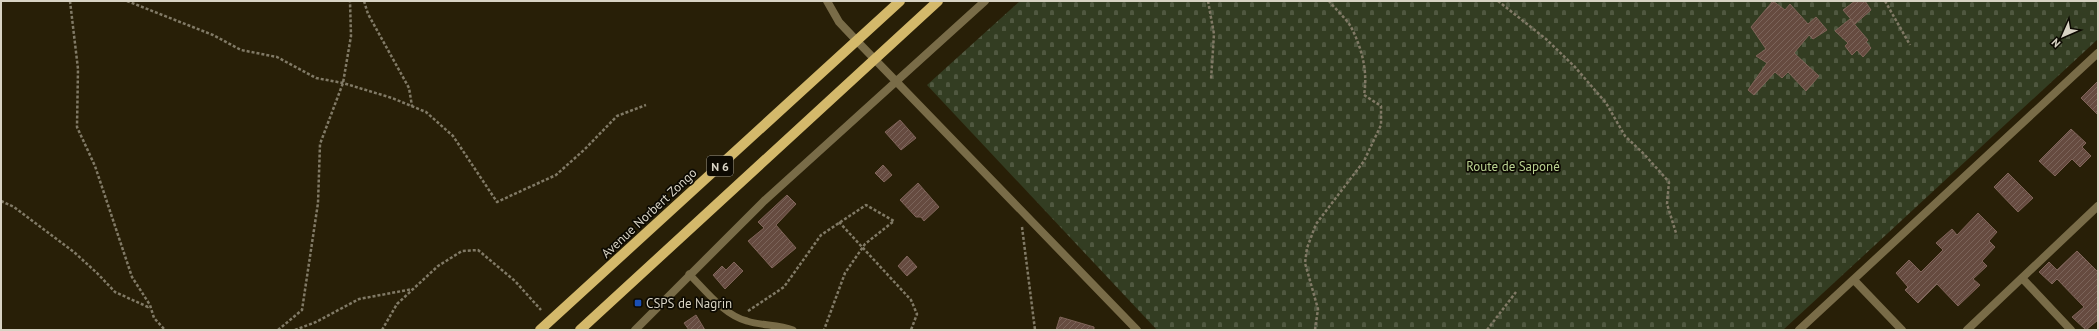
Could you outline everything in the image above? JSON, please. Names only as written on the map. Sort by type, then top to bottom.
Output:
[{"type":"main road","name":"Avenue Norbert Zongo","points":[[540,330],[900,1]]},
{"type":"main road","name":"N 6","points":[[580,330],[874,58],[938,1]]},
{"type":"street","points":[[827,1],[839,22],[1137,330]]},
{"type":"street","points":[[635,330],[689,274],[764,201],[985,1]]},
{"type":"street","points":[[1799,330],[2098,53]]},
{"type":"street","points":[[1966,330],[2098,206]]},
{"type":"street","points":[[2022,278],[2071,330]]},
{"type":"street","points":[[1854,280],[1902,330]]},
{"type":"lane","points":[[689,274],[727,311],[737,318],[747,322],[793,330]]},
{"type":"path","points":[[70,1],[78,69],[77,127],[95,166],[132,277],[150,304],[154,318],[165,330]]},
{"type":"path","points":[[127,1],[213,35],[241,50],[278,56],[316,78],[343,83],[392,98],[426,112],[453,136],[497,202],[556,175],[586,150],[616,116],[646,105]]},
{"type":"path","points":[[278,330],[302,310],[318,202],[320,144],[343,83],[351,36],[350,1]]},
{"type":"path","points":[[364,1],[368,14],[409,88],[412,106]]},
{"type":"path","points":[[1208,1],[1214,34],[1211,80]]},
{"type":"path","points":[[1315,330],[1318,309],[1305,263],[1307,248],[1316,224],[1364,161],[1381,125],[1381,106],[1364,95],[1367,80],[1364,60],[1350,26],[1329,1]]},
{"type":"path","points":[[1498,1],[1546,39],[1575,67],[1606,103],[1625,136],[1644,154],[1669,182],[1667,204],[1676,233]]},
{"type":"path","points":[[1885,1],[1910,45]]},
{"type":"path","points":[[1,201],[14,207],[74,252],[115,292],[148,307],[150,304]]},
{"type":"path","points":[[737,318],[784,287],[821,235],[866,204],[894,221],[862,248],[845,273],[824,330]]},
{"type":"path","points":[[1020,210],[1026,268],[1035,330]]},
{"type":"path","points":[[839,222],[911,300],[917,314],[911,330]]},
{"type":"path","points":[[382,330],[397,304],[438,266],[462,251],[478,250],[515,281],[541,310]]},
{"type":"path","points":[[295,330],[316,322],[359,299],[413,289]]},
{"type":"path","points":[[1487,330],[1516,292]]},
{"type":"green space","name":"Route de Saponé","points":[[1020,1],[2098,1],[2098,39],[1783,330],[1157,330],[927,85]]},
{"type":"building","points":[[1773,1],[1785,10],[1790,4],[1808,24],[1816,17],[1827,30],[1813,39],[1809,35],[1794,53],[1819,76],[1806,91],[1788,72],[1782,78],[1775,72],[1754,95],[1748,90],[1767,63],[1756,56],[1766,49],[1751,27]]},
{"type":"building","points":[[1855,1],[1865,1],[1871,10],[1855,24],[1843,10]]},
{"type":"building","points":[[1850,19],[1868,40],[1866,42],[1871,48],[1863,57],[1857,50],[1852,55],[1845,46],[1848,43],[1835,31]]},
{"type":"building","points":[[2098,81],[2098,115],[2081,98]]},
{"type":"building","points":[[900,120],[916,138],[901,150],[885,132]]},
{"type":"building","points":[[2071,129],[2086,143],[2082,147],[2091,156],[2080,167],[2072,159],[2055,176],[2039,161]]},
{"type":"building","points":[[883,165],[892,175],[884,182],[875,173]]},
{"type":"building","points":[[2008,173],[2033,198],[2018,212],[1994,187]]},
{"type":"building","points":[[918,183],[939,207],[924,221],[921,217],[916,217],[900,200]]},
{"type":"building","points":[[787,195],[796,204],[776,225],[796,248],[772,268],[748,241],[764,228],[758,222]]},
{"type":"building","points":[[1978,213],[1997,232],[1989,241],[1995,247],[1982,261],[1987,266],[1973,279],[1980,285],[1958,306],[1937,284],[1918,303],[1905,290],[1908,287],[1896,273],[1909,260],[1921,272],[1943,250],[1936,243],[1952,229],[1957,235]]},
{"type":"building","points":[[2077,251],[2098,272],[2098,320],[2086,330],[2072,317],[2084,307],[2057,279],[2052,284],[2039,272],[2049,262],[2057,270]]},
{"type":"building","points":[[907,256],[917,267],[907,276],[898,266]]},
{"type":"building","points":[[734,262],[743,271],[725,289],[713,275],[722,266],[726,270]]},
{"type":"building","points":[[696,315],[705,330],[689,330],[684,323]]},
{"type":"building","points":[[1060,317],[1094,327],[1094,330],[1056,330]]},
{"type":"place","name":"CSPS de Nagrin","points":[[638,303]]}]
